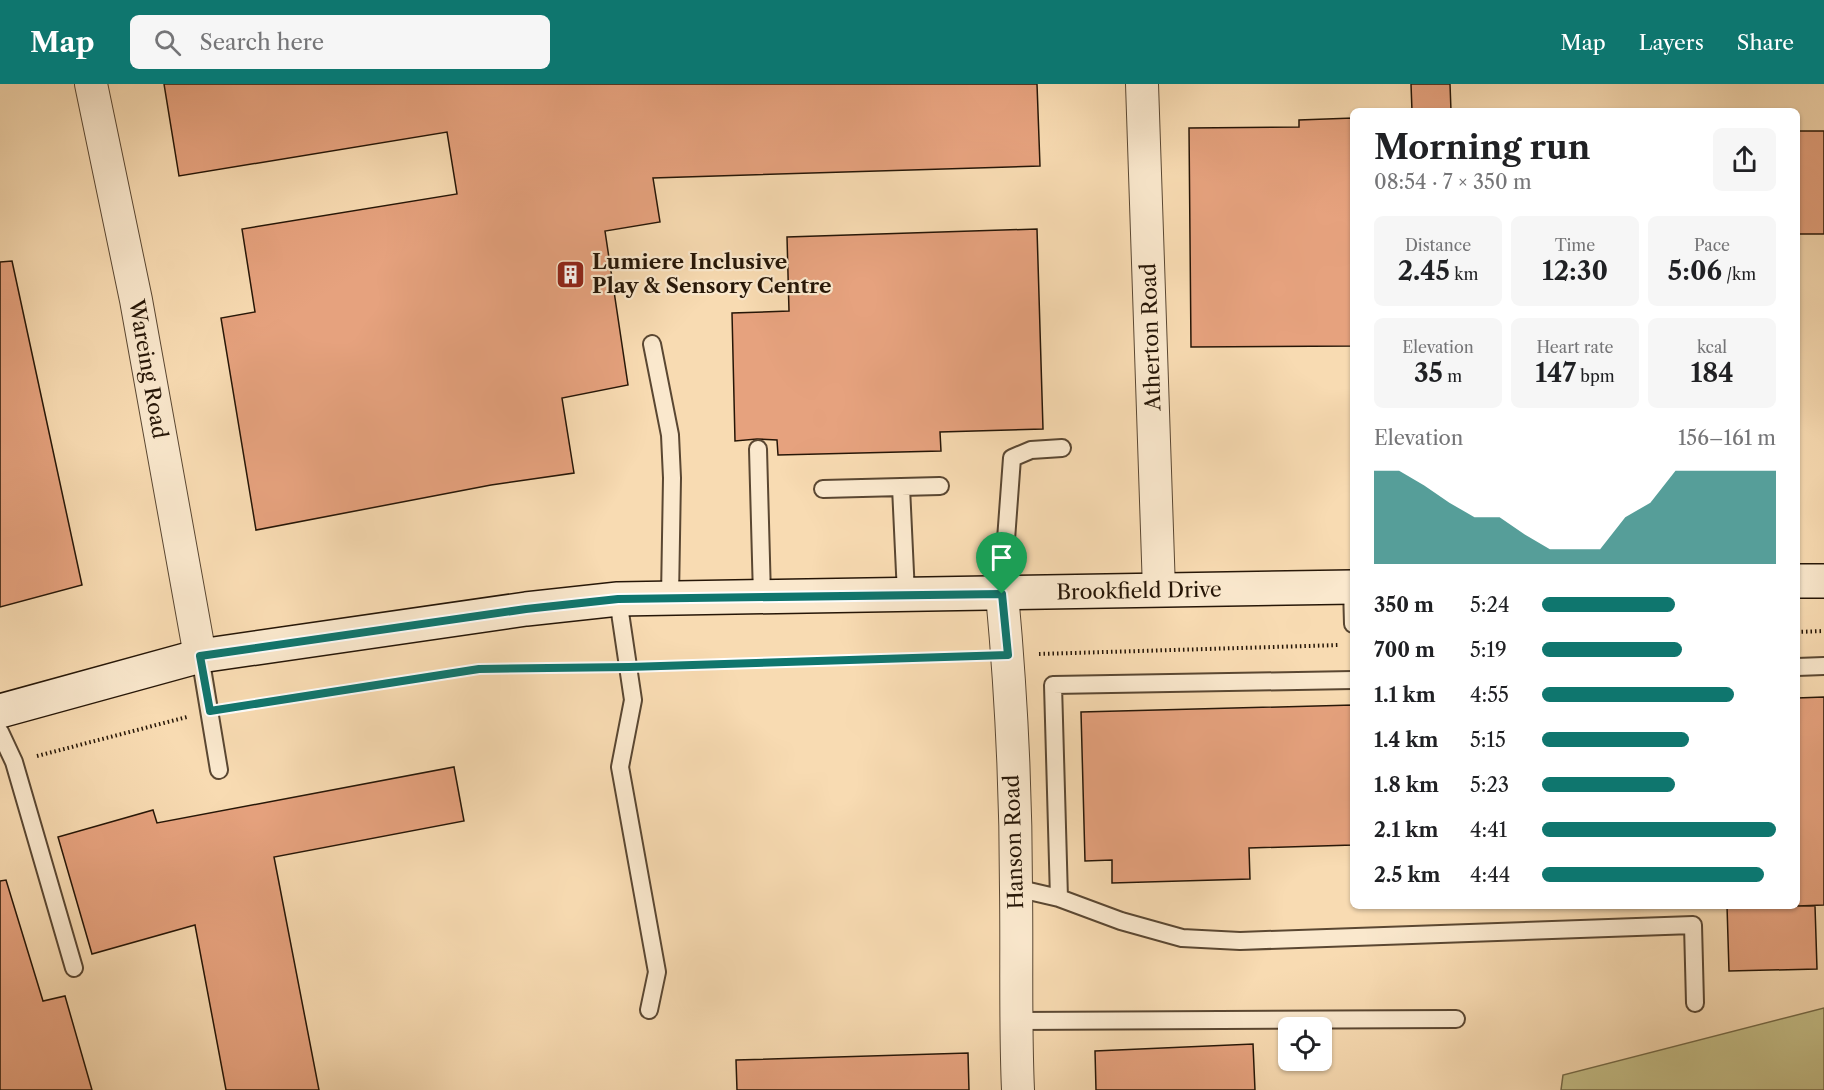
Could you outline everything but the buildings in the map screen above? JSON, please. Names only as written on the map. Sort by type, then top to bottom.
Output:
[{"type":"street","name":"Wareing Road","points":[[91,84],[136,300],[200,656]]},
{"type":"street","name":"Atherton Road","points":[[1142,84],[1159,590]]},
{"type":"street","points":[[1800,581],[1824,581]]},
{"type":"street","name":"Brookfield Drive","points":[[0,711],[200,656],[526,609],[618,599],[1350,587]]},
{"type":"street","name":"Hanson Road","points":[[1002,594],[1008,655],[1016,888],[1015,1021],[1018,1090]]},
{"type":"lane","points":[[652,344],[670,435],[672,478],[670,597]]},
{"type":"lane","points":[[1002,594],[1012,458],[1031,450],[1062,448]]},
{"type":"lane","points":[[758,449],[762,596]]},
{"type":"lane","points":[[823,489],[940,486]]},
{"type":"lane","points":[[901,487],[906,594]]},
{"type":"lane","points":[[618,599],[633,700],[620,766],[657,972],[649,1010]]},
{"type":"lane","points":[[200,656],[219,770]]},
{"type":"lane","points":[[1800,667],[1824,666]]},
{"type":"lane","points":[[1059,898],[1053,685],[1350,680]]},
{"type":"lane","points":[[0,732],[14,762],[74,968]]},
{"type":"lane","points":[[1016,888],[1059,898],[1121,921],[1182,938],[1240,941],[1694,925],[1695,1002]]},
{"type":"lane","points":[[1015,1021],[1456,1018]]},
{"type":"path","points":[[1800,632],[1824,631]]},
{"type":"path","points":[[14,762],[210,711],[479,669],[629,667],[1341,645]]},
{"type":"shaded area","points":[[1824,1008],[1824,1090],[1561,1090],[1563,1075]]},
{"type":"place","name":"Lumiere Inclusive Play & Sensory Centre","points":[[571,274]]},
{"type":"route","points":[[1002,594],[1008,655],[629,667],[479,669],[210,711],[200,656],[526,609],[618,599],[1002,594]]}]
